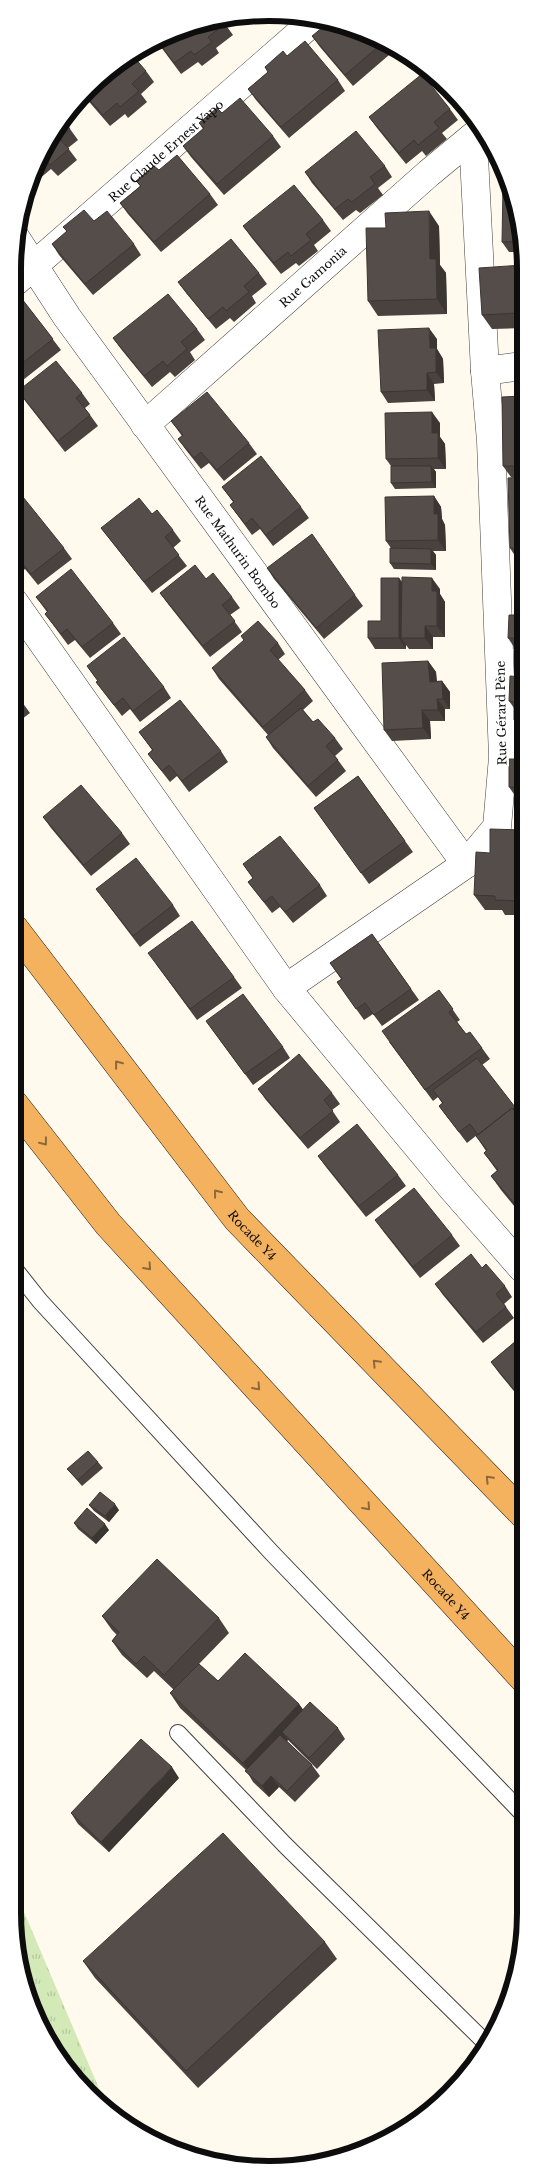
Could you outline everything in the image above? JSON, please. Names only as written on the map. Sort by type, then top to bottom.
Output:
[{"type":"highway","name":"Rocade Y4","points":[[21,937],[237,1219],[517,1508]]},
{"type":"highway","name":"Rocade Y4","points":[[21,1113],[108,1224],[517,1671]]},
{"type":"street","name":"Rue Claude Ernest Yapo","points":[[24,274],[310,25]]},
{"type":"street","name":"Rue Gamonia","points":[[145,425],[429,173],[477,133]]},
{"type":"street","name":"Rue Gérard Pène","points":[[286,988],[466,864],[497,827],[503,757],[491,451],[485,371],[477,134]]},
{"type":"street","name":"Rue Mathurin Bombo","points":[[24,274],[67,317],[466,864]]},
{"type":"street","points":[[485,371],[517,367]]},
{"type":"street","points":[[21,612],[286,988],[452,1188],[517,1262]]},
{"type":"lane","points":[[21,1277],[40,1302],[271,1552],[517,1808]]},
{"type":"lane","points":[[178,1733],[285,1845],[482,2039]]},
{"type":"green space","points":[[21,1905],[102,2095],[72,2064],[54,2037],[40,2008],[34,1993],[23,1945]]},
{"type":"building","points":[[223,26],[208,37],[212,42],[194,55],[191,51],[174,63],[161,46],[189,34]]},
{"type":"building","points":[[323,27],[349,34],[378,47],[345,75],[312,36]]},
{"type":"building","points":[[305,41],[338,80],[281,127],[248,89],[268,72],[265,67],[283,51],[287,56]]},
{"type":"building","points":[[136,60],[146,71],[132,84],[139,91],[120,107],[117,103],[103,115],[89,99],[118,72]]},
{"type":"building","points":[[422,74],[450,109],[434,122],[439,128],[418,145],[414,140],[399,153],[369,117]]},
{"type":"building","points":[[240,98],[273,136],[217,184],[183,146],[204,128],[199,123],[217,108],[222,113]]},
{"type":"building","points":[[67,125],[70,129],[59,138],[69,149],[50,165],[46,161],[54,145]]},
{"type":"building","points":[[356,131],[385,166],[370,177],[375,184],[352,202],[348,199],[335,209],[305,172]]},
{"type":"building","points":[[177,155],[210,194],[154,242],[120,203],[141,186],[136,181],[154,166],[159,170]]},
{"type":"building","points":[[294,185],[323,220],[306,234],[311,240],[291,256],[288,252],[274,263],[243,226]]},
{"type":"building","points":[[503,186],[515,241],[502,242]]},
{"type":"building","points":[[84,210],[94,221],[107,211],[134,244],[85,284],[52,244],[67,231],[63,227]]},
{"type":"building","points":[[429,211],[430,259],[436,259],[437,299],[368,301],[366,228],[386,228],[385,213]]},
{"type":"building","points":[[231,239],[259,273],[244,286],[249,292],[226,311],[223,307],[208,319],[178,282]]},
{"type":"building","points":[[517,265],[517,313],[482,315],[479,268]]},
{"type":"building","points":[[168,294],[197,329],[181,342],[187,349],[167,366],[163,361],[144,376],[113,338]]},
{"type":"building","points":[[21,298],[53,339],[21,364]]},
{"type":"building","points":[[429,328],[430,348],[436,348],[436,372],[427,373],[427,390],[381,392],[378,330]]},
{"type":"building","points":[[56,361],[82,393],[76,398],[90,415],[58,441],[21,395],[21,389]]},
{"type":"building","points":[[207,392],[249,443],[217,470],[201,452],[194,458],[178,439],[183,435],[171,421]]},
{"type":"building","points":[[517,396],[517,466],[503,466],[502,397]]},
{"type":"building","points":[[432,412],[432,433],[438,433],[438,458],[386,459],[385,413]]},
{"type":"building","points":[[261,456],[301,507],[266,535],[252,518],[245,524],[230,505],[234,502],[222,487]]},
{"type":"building","points":[[391,466],[431,466],[432,482],[391,483]]},
{"type":"building","points":[[517,477],[517,548],[510,548],[508,478]]},
{"type":"building","points":[[434,496],[434,514],[438,514],[438,540],[386,541],[385,497]]},
{"type":"building","points":[[23,497],[64,548],[31,574],[21,562],[21,498]]},
{"type":"building","points":[[139,498],[152,514],[157,510],[173,530],[165,537],[179,555],[144,582],[101,528]]},
{"type":"building","points":[[312,534],[355,595],[316,628],[267,568]]},
{"type":"building","points":[[390,548],[431,549],[431,564],[390,563]]},
{"type":"building","points":[[195,565],[206,579],[213,573],[232,597],[222,605],[235,621],[203,646],[160,593]]},
{"type":"building","points":[[517,568],[517,649],[514,649],[514,638],[508,638],[509,615],[515,615]]},
{"type":"building","points":[[71,569],[113,623],[82,647],[67,629],[61,634],[45,614],[48,611],[36,597]]},
{"type":"building","points":[[402,577],[432,578],[432,591],[437,591],[437,626],[425,626],[425,638],[401,638]]},
{"type":"building","points":[[381,578],[399,578],[399,638],[368,638],[368,621],[381,621]]},
{"type":"building","points":[[258,621],[278,643],[270,650],[305,690],[263,727],[212,668],[244,640],[241,636]]},
{"type":"building","points":[[124,637],[164,687],[133,711],[123,698],[114,705],[96,682],[98,681],[87,666]]},
{"type":"building","points":[[428,661],[430,682],[442,681],[443,699],[437,699],[438,710],[422,710],[423,728],[384,730],[382,663]]},
{"type":"building","points":[[510,676],[517,677],[517,720],[514,720],[514,702],[509,701]]},
{"type":"building","points":[[180,700],[221,751],[182,781],[169,765],[162,771],[148,754],[153,750],[139,732]]},
{"type":"building","points":[[301,708],[313,722],[318,719],[335,738],[326,746],[338,760],[308,786],[266,737]]},
{"type":"building","points":[[509,759],[517,759],[517,807],[515,807],[516,787],[509,787]]},
{"type":"building","points":[[358,776],[405,841],[361,873],[314,808]]},
{"type":"building","points":[[81,785],[122,833],[84,865],[43,817]]},
{"type":"building","points":[[490,829],[517,830],[517,901],[495,900],[495,896],[474,895],[476,852],[490,853]]},
{"type":"building","points":[[280,836],[320,885],[285,912],[272,896],[264,902],[248,882],[253,878],[243,864]]},
{"type":"building","points":[[136,858],[173,905],[133,936],[96,889]]},
{"type":"building","points":[[192,921],[234,977],[190,1009],[148,953]]},
{"type":"building","points":[[372,934],[411,989],[374,1015],[365,1003],[356,1009],[337,982],[342,979],[330,963]]},
{"type":"building","points":[[439,990],[453,1009],[449,1012],[466,1034],[470,1032],[482,1048],[425,1090],[382,1031]]},
{"type":"building","points":[[243,994],[283,1047],[245,1074],[206,1021]]},
{"type":"building","points":[[299,1054],[332,1093],[324,1100],[333,1111],[300,1138],[258,1089]]},
{"type":"building","points":[[477,1058],[515,1107],[478,1135],[470,1124],[459,1132],[439,1106],[443,1103],[433,1090]]},
{"type":"building","points":[[512,1108],[517,1114],[517,1206],[491,1176],[498,1170],[484,1153],[487,1150],[476,1136]]},
{"type":"building","points":[[357,1124],[398,1175],[359,1206],[318,1156]]},
{"type":"building","points":[[414,1188],[452,1235],[413,1267],[375,1220]]},
{"type":"building","points":[[471,1254],[482,1268],[486,1264],[505,1286],[496,1294],[506,1307],[476,1332],[435,1284]]},
{"type":"building","points":[[517,1340],[517,1393],[491,1362]]},
{"type":"building","points":[[88,1451],[98,1462],[78,1480],[67,1469]]},
{"type":"building","points":[[100,1492],[115,1504],[105,1516],[89,1505]]},
{"type":"building","points":[[87,1508],[105,1524],[92,1538],[74,1523]]},
{"type":"building","points":[[157,1559],[219,1618],[164,1675],[144,1656],[136,1664],[112,1641],[119,1632],[102,1616]]},
{"type":"building","points":[[245,1653],[299,1704],[243,1763],[170,1693],[199,1664],[218,1681]]},
{"type":"building","points":[[310,1702],[338,1728],[309,1758],[282,1732]]},
{"type":"building","points":[[280,1735],[312,1765],[287,1791],[271,1776],[262,1786],[245,1771]]},
{"type":"building","points":[[141,1739],[172,1767],[101,1842],[71,1813]]},
{"type":"building","points":[[223,1833],[325,1942],[186,2071],[83,1961]]}]
